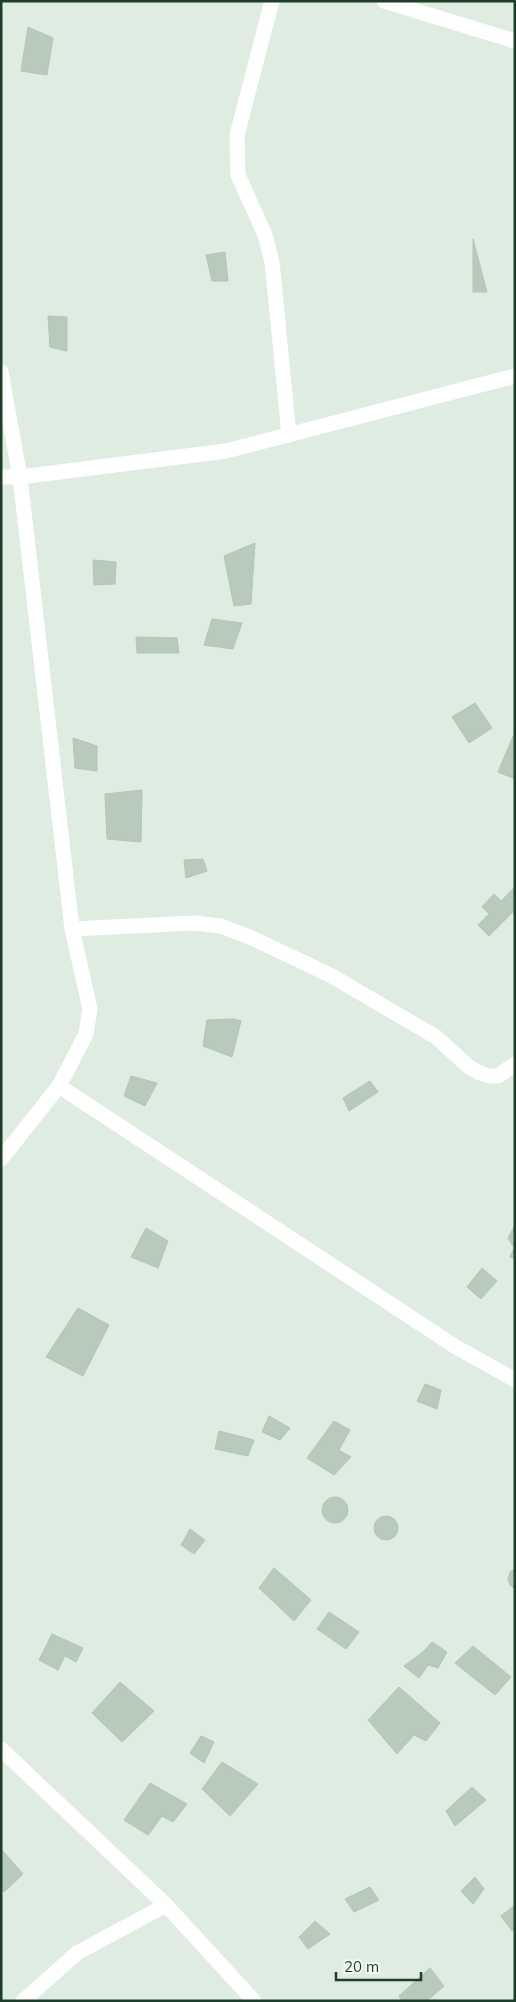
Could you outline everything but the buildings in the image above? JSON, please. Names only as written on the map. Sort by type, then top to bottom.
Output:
[{"type":"street","points":[[272,1],[237,135],[236,155],[238,174],[265,235],[272,262],[289,435]]},
{"type":"street","points":[[384,1],[515,41]]},
{"type":"street","points":[[1,372],[20,477],[72,929],[90,1009],[86,1034],[59,1086],[1,1159]]},
{"type":"street","points":[[1,478],[226,451],[515,376]]},
{"type":"street","points":[[72,929],[194,923],[221,926],[252,938],[330,975],[436,1037],[469,1067],[480,1073],[498,1076],[515,1064]]},
{"type":"street","points":[[59,1086],[456,1347],[515,1380]]},
{"type":"street","points":[[1,1749],[166,1905],[254,2001]]},
{"type":"street","points":[[23,2001],[77,1953],[166,1905]]}]
